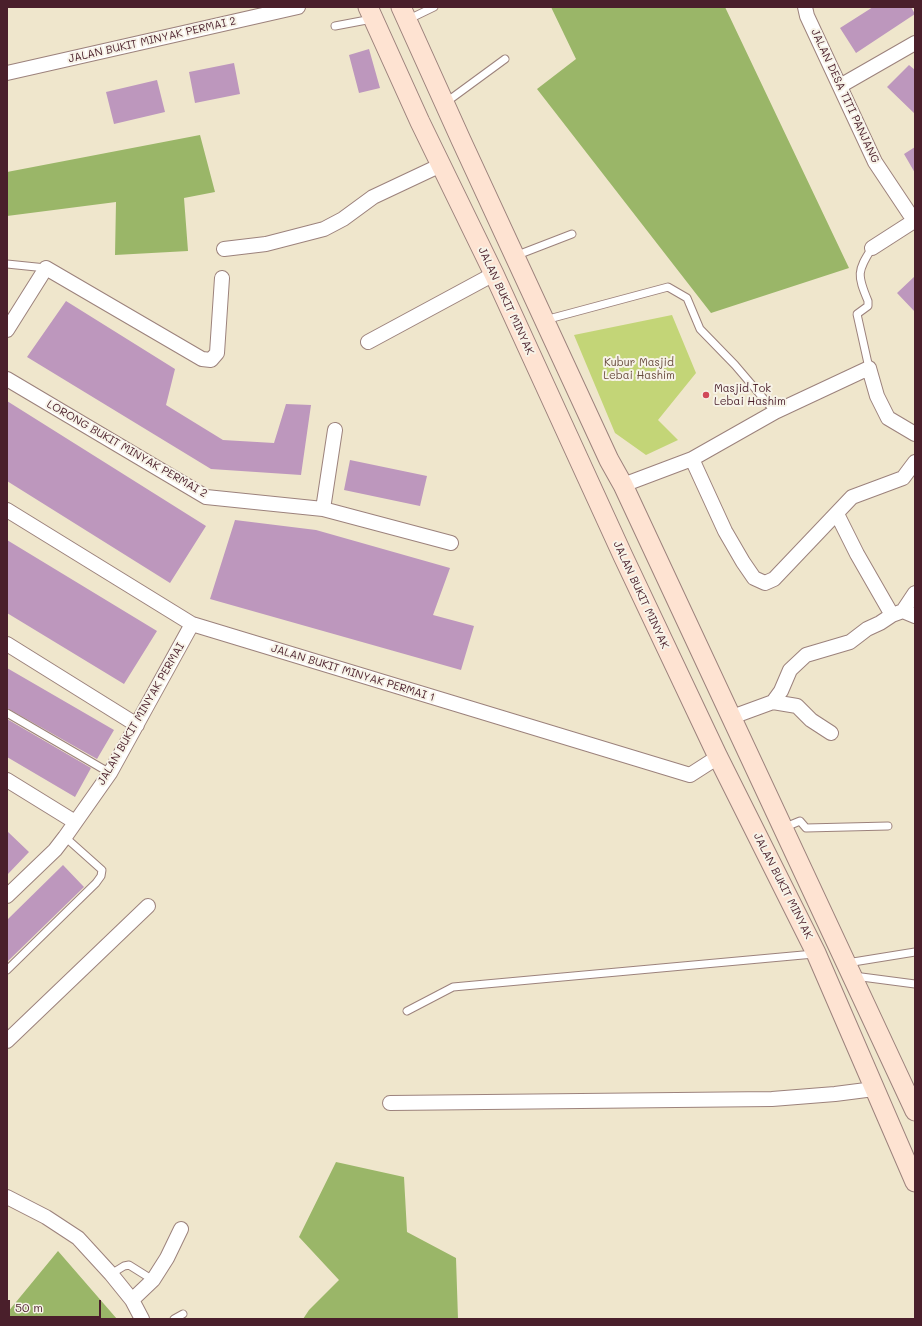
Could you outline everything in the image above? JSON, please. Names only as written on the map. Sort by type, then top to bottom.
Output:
[{"type":"main road","name":"JALAN BUKIT MINYAK","points":[[371,13],[420,122],[480,244],[620,549],[718,757],[816,953],[915,1182]]},
{"type":"main road","name":"JALAN BUKIT MINYAK","points":[[404,14],[609,460],[623,485],[915,1111]]},
{"type":"main road","points":[[480,244],[487,247],[496,242],[502,229]]},
{"type":"main road","points":[[494,274],[499,264],[508,259],[517,259]]},
{"type":"street","name":"JALAN BUKIT MINYAK PERMAI 2","points":[[7,72],[298,7]]},
{"type":"street","name":"JALAN DESA TITI PANJANG","points":[[806,7],[807,16],[875,162],[915,222]]},
{"type":"street","points":[[840,86],[915,43]]},
{"type":"street","points":[[224,248],[266,244],[324,229],[343,220],[373,197],[441,165]]},
{"type":"street","points":[[872,248],[915,222]]},
{"type":"street","points":[[7,330],[46,268],[202,359],[211,360],[217,353],[222,278]]},
{"type":"street","points":[[368,342],[494,274]]},
{"type":"street","points":[[623,485],[692,459],[775,412],[869,368],[877,396],[888,418],[915,434]]},
{"type":"street","name":"LORONG BUKIT MINYAK PERMAI 2","points":[[7,379],[206,497],[323,509],[452,543]]},
{"type":"street","points":[[323,509],[335,430]]},
{"type":"street","points":[[692,459],[725,531],[742,562],[754,578],[765,583],[774,579],[852,497],[903,478],[915,462]]},
{"type":"street","name":"JALAN BUKIT MINYAK PERMAI 1","points":[[7,510],[192,624],[690,775],[718,757]]},
{"type":"street","points":[[837,514],[857,554],[903,614]]},
{"type":"street","points":[[773,702],[781,691],[790,670],[806,655],[850,642],[867,629],[903,614],[915,593]]},
{"type":"street","name":"JALAN BUKIT MINYAK PERMAI","points":[[7,896],[55,850],[110,773],[192,624]]},
{"type":"street","points":[[7,644],[137,725]]},
{"type":"street","points":[[732,717],[773,702],[797,706],[811,720],[831,733]]},
{"type":"street","points":[[7,780],[75,822]]},
{"type":"street","points":[[7,1041],[148,906]]},
{"type":"street","points":[[390,1103],[772,1098],[835,1094],[874,1089]]},
{"type":"street","points":[[7,1197],[46,1217],[78,1238],[111,1274],[132,1300],[142,1319]]},
{"type":"street","points":[[132,1300],[153,1280],[167,1258],[181,1229]]},
{"type":"lane","points":[[404,14],[434,7]]},
{"type":"lane","points":[[335,26],[371,13]]},
{"type":"lane","points":[[444,103],[505,59]]},
{"type":"lane","points":[[517,259],[572,234]]},
{"type":"lane","points":[[869,368],[857,314],[868,306],[868,301],[859,273],[863,262],[872,248]]},
{"type":"lane","points":[[7,264],[46,268]]},
{"type":"lane","points":[[545,320],[668,287],[687,298],[700,329],[735,365],[775,412]]},
{"type":"lane","points":[[7,712],[110,773]]},
{"type":"lane","points":[[782,828],[800,821],[806,828],[888,826]]},
{"type":"lane","points":[[7,970],[102,876],[102,870],[65,837]]},
{"type":"lane","points":[[849,970],[915,952]]},
{"type":"lane","points":[[407,1011],[453,987],[816,953]]},
{"type":"lane","points":[[849,970],[915,984]]},
{"type":"lane","points":[[111,1274],[124,1266],[130,1265],[153,1280]]},
{"type":"lane","points":[[174,1319],[183,1314]]},
{"type":"green space","points":[[551,7],[725,7],[849,268],[711,313],[537,89],[576,59]]},
{"type":"green space","points":[[200,135],[215,192],[184,198],[188,251],[115,255],[116,202],[7,216],[7,172]]},
{"type":"green space","name":"Kubur Masjid Lebai Hashim","points":[[672,315],[696,373],[658,420],[678,440],[646,455],[615,433],[574,335]]},
{"type":"green space","points":[[336,1162],[404,1177],[407,1232],[456,1258],[458,1319],[303,1319],[309,1310],[339,1280],[299,1237]]},
{"type":"green space","points":[[58,1251],[117,1319],[7,1319],[7,1313]]},
{"type":"building","points":[[873,7],[911,7],[915,14],[856,53],[840,28]]},
{"type":"building","points":[[369,49],[380,88],[359,93],[349,55]]},
{"type":"building","points":[[234,63],[240,94],[195,103],[189,72]]},
{"type":"building","points":[[909,65],[915,70],[915,114],[887,87]]},
{"type":"building","points":[[157,80],[165,112],[114,124],[106,92]]},
{"type":"building","points":[[915,147],[915,173],[904,154]]},
{"type":"building","points":[[915,276],[915,312],[897,293]]},
{"type":"building","points":[[66,301],[175,369],[166,405],[223,440],[274,443],[286,404],[311,405],[301,475],[211,469],[27,357]]},
{"type":"building","points":[[7,401],[206,526],[170,583],[7,481]]},
{"type":"building","points":[[350,460],[427,476],[420,506],[344,490]]},
{"type":"building","points":[[235,520],[316,530],[450,568],[433,615],[474,626],[461,670],[210,599]]},
{"type":"building","points":[[7,540],[157,631],[124,684],[7,613]]},
{"type":"building","points":[[7,668],[114,730],[97,759],[7,708]]},
{"type":"building","points":[[7,719],[91,768],[75,797],[7,757]]},
{"type":"building","points":[[7,831],[29,852],[7,875]]},
{"type":"building","points":[[63,865],[84,887],[7,962],[7,920]]},
{"type":"place","name":"Masjid Tok Lebai Hashim","points":[[706,395]]}]
